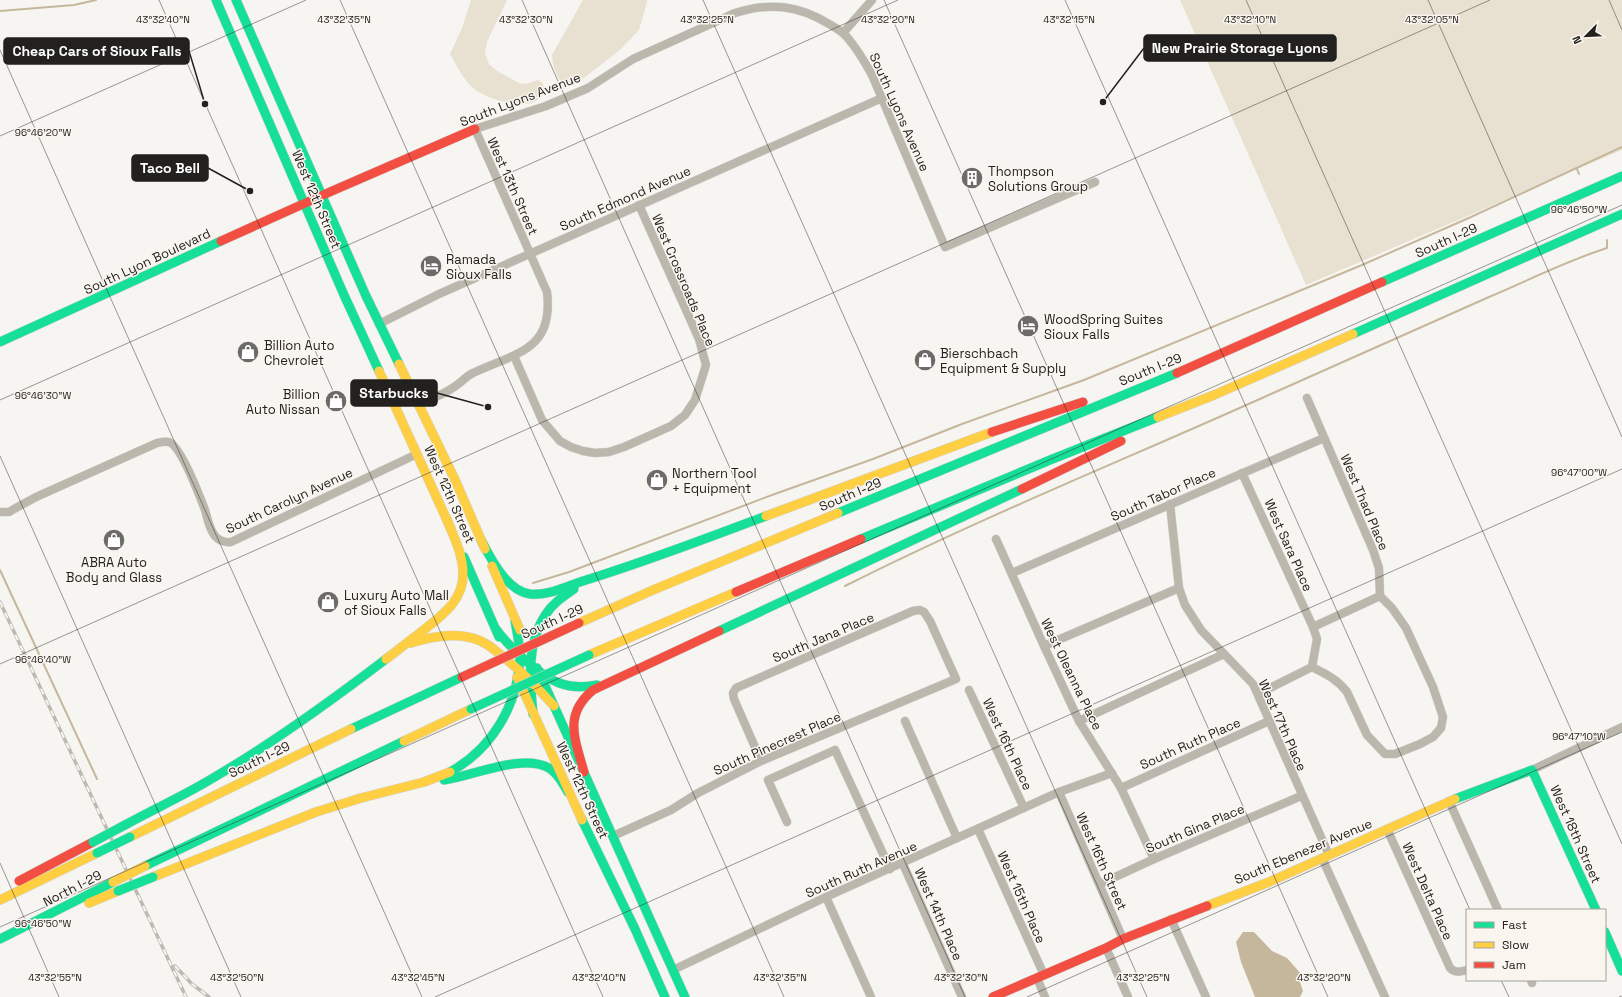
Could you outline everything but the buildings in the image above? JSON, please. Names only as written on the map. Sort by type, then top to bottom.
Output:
[{"type":"main road","name":"West 12th Street","points":[[216,0],[344,295],[447,520],[568,792],[633,923],[664,995]]},
{"type":"main road","name":"West 12th Street","points":[[236,0],[379,324],[459,489],[482,540],[515,621],[685,997]]},
{"type":"main road","name":"South Lyons Avenue","points":[[305,204],[475,129]]},
{"type":"main road","name":"South I-29","points":[[97,853],[354,727],[579,623],[668,584],[1212,358],[1622,176]]},
{"type":"main road","name":"South Lyon Boulevard","points":[[0,342],[305,204]]},
{"type":"main road","points":[[584,772],[574,733],[573,722],[577,706],[586,694],[1052,475],[1214,394],[1622,214]]},
{"type":"main road","points":[[482,540],[499,571],[512,586],[521,592],[542,594],[594,578],[969,440],[1212,358]]},
{"type":"main road","name":"North I-29","points":[[2,938],[145,866],[471,709],[589,655],[668,620],[1214,394]]},
{"type":"main road","points":[[0,891],[213,778],[356,682],[403,646],[451,605],[461,589],[463,579],[462,567],[447,520]]},
{"type":"main road","points":[[533,714],[530,679],[530,654],[538,629],[548,610],[563,596],[594,578]]},
{"type":"main road","points":[[2,938],[316,812],[362,798],[432,780],[457,769],[485,745],[506,713],[514,695],[518,679],[520,656],[515,621]]},
{"type":"main road","points":[[496,629],[509,646],[550,680],[572,687],[591,687],[611,681]]},
{"type":"main road","points":[[403,646],[435,636],[458,635],[487,644],[519,668],[554,706]]},
{"type":"main road","points":[[432,780],[449,780],[532,762],[544,765],[555,772],[568,792]]},
{"type":"main road","name":"South Ebenezer Avenue","points":[[994,997],[1106,948],[1123,939],[1269,882],[1449,801],[1532,770]]},
{"type":"main road","name":"West 18th Street","points":[[1532,770],[1596,909]]},
{"type":"main road","name":"North I-29","points":[[0,900],[97,853]]},
{"type":"main road","points":[[1606,934],[1618,954],[1622,971]]},
{"type":"street","points":[[843,33],[872,0]]},
{"type":"street","name":"South Lyons Avenue","points":[[475,129],[563,99],[588,88],[633,59],[728,16],[750,4],[780,6],[799,10],[822,20],[843,33],[862,58],[882,98],[945,246],[1095,182]]},
{"type":"street","name":"South Edmond Avenue","points":[[379,324],[439,294],[530,253],[882,98]]},
{"type":"street","name":"West 13th Street","points":[[418,405],[453,388],[472,373],[514,356],[530,346],[541,335],[547,323],[549,308],[548,292],[475,129]]},
{"type":"street","name":"West Crossroads Place","points":[[514,356],[542,420],[560,441],[577,449],[595,453],[609,452],[671,426],[685,415],[695,400],[706,364],[699,339],[639,205]]},
{"type":"street","name":"West Thad Place","points":[[1307,398],[1374,550],[1379,568],[1380,596]]},
{"type":"street","name":"South Tabor Place","points":[[1012,573],[1324,438]]},
{"type":"street","name":"South Carolyn Avenue","points":[[2,512],[14,509],[164,441],[171,442],[177,448],[184,460],[200,498],[213,534],[226,543],[231,542],[417,454]]},
{"type":"street","name":"West Sara Place","points":[[1242,473],[1313,627]]},
{"type":"street","name":"West 17th Place","points":[[1170,504],[1179,588],[1191,616],[1210,640],[1245,674],[1253,684],[1385,997]]},
{"type":"street","name":"West Oleanna Place","points":[[996,539],[1079,721],[1112,773],[1154,859]]},
{"type":"street","points":[[1044,646],[1179,588]]},
{"type":"street","points":[[1380,596],[1398,616],[1414,644],[1440,706],[1443,717],[1441,728],[1433,737],[1420,744],[1395,754],[1385,754],[1367,736],[1347,692],[1343,687],[1334,678],[1312,667],[1317,646],[1317,639],[1313,627],[1380,596]]},
{"type":"street","name":"South Jana Place","points":[[761,761],[734,699],[733,694],[736,688],[913,611],[917,610],[924,612],[930,620],[956,679]]},
{"type":"street","points":[[1079,721],[1224,654]]},
{"type":"street","points":[[1258,694],[1312,667]]},
{"type":"street","name":"South Pinecrest Place","points":[[613,836],[671,810],[698,792],[761,761],[956,679]]},
{"type":"street","name":"West 16th Place","points":[[970,690],[1024,808]]},
{"type":"street","name":"South Ruth Place","points":[[1120,788],[1269,721]]},
{"type":"street","points":[[905,722],[957,838]]},
{"type":"street","name":"South Ebenezer Avenue","points":[[1532,770],[1622,727]]},
{"type":"street","points":[[787,822],[768,780],[835,750],[890,869]]},
{"type":"street","points":[[1060,792],[1112,773]]},
{"type":"street","name":"South Ruth Avenue","points":[[673,970],[826,897],[903,864],[1060,792]]},
{"type":"street","name":"West 16th Street","points":[[1060,792],[1123,939]]},
{"type":"street","name":"South Gina Place","points":[[1100,884],[1154,859],[1301,796]]},
{"type":"street","points":[[1449,801],[1498,909]]},
{"type":"street","name":"West 15th Place","points":[[978,829],[1041,976],[1045,997]]},
{"type":"street","name":"West Delta Place","points":[[1387,829],[1450,968],[1453,971],[1460,972],[1466,970]]},
{"type":"street","name":"West 14th Place","points":[[903,864],[962,997]]},
{"type":"street","points":[[826,897],[871,997]]},
{"type":"street","points":[[1171,919],[1206,997]]},
{"type":"street","points":[[1106,948],[1128,997]]},
{"type":"street","points":[[654,997],[664,995]]},
{"type":"shaded area","points":[[471,0],[507,0],[487,42],[485,53],[489,64],[497,71],[519,83],[526,84],[538,80],[543,83],[542,94],[536,101],[527,104],[516,104],[491,98],[473,88],[463,76],[450,54],[462,28]]},
{"type":"shaded area","points":[[583,0],[647,0],[647,2],[639,30],[620,50],[576,84],[569,85],[559,79],[553,66],[552,55]]},
{"type":"shaded area","points":[[1180,0],[1622,0],[1622,150],[1306,285]]},
{"type":"shaded area","points":[[1243,932],[1254,932],[1272,951],[1287,958],[1301,974],[1299,979],[1303,991],[1300,997],[1255,997],[1241,962],[1236,942]]},
{"type":"waterway","points":[[0,11],[74,5],[96,0]]},
{"type":"waterway","points":[[533,583],[569,572],[772,495],[873,459],[962,424],[1084,380],[1362,265],[1471,217],[1622,147]]},
{"type":"waterway","points":[[1577,169],[1579,174]]},
{"type":"waterway","points":[[845,586],[1003,511],[1218,418],[1546,272],[1607,248],[1607,240]]},
{"type":"waterway","points":[[0,570],[97,779]]},
{"type":"railway","points":[[0,602],[186,997]]},
{"type":"railway","points":[[175,966],[192,984],[209,997]]},
{"type":"traffic: fast","points":[[216,0],[344,295],[379,371]]},
{"type":"traffic: fast","points":[[236,0],[366,296],[399,364]]},
{"type":"traffic: fast","points":[[1382,282],[1622,176]]},
{"type":"traffic: fast","points":[[1353,334],[1622,214]]},
{"type":"traffic: fast","points":[[0,342],[221,241]]},
{"type":"traffic: fast","points":[[838,513],[1177,373]]},
{"type":"traffic: fast","points":[[861,539],[1050,460],[1158,417]]},
{"type":"traffic: fast","points":[[719,631],[1022,489]]},
{"type":"traffic: fast","points":[[481,540],[495,565],[507,581],[522,592],[530,594],[544,594],[675,550],[766,516]]},
{"type":"traffic: fast","points":[[464,557],[499,637]]},
{"type":"traffic: fast","points":[[533,714],[531,662],[535,637],[546,614],[552,606],[574,589]]},
{"type":"traffic: fast","points":[[450,772],[478,751],[490,738],[500,724],[508,708],[514,692],[520,657],[515,621]]},
{"type":"traffic: fast","points":[[496,629],[522,657],[543,674],[558,683],[576,687],[597,685]]},
{"type":"traffic: fast","points":[[471,709],[589,655]]},
{"type":"traffic: fast","points":[[125,825],[202,784],[258,751],[323,706],[386,659]]},
{"type":"traffic: fast","points":[[537,668],[685,997]]},
{"type":"traffic: fast","points":[[351,729],[462,677]]},
{"type":"traffic: fast","points":[[145,866],[404,741]]},
{"type":"traffic: fast","points":[[444,780],[512,764],[538,764],[549,768],[555,773],[568,792]]},
{"type":"traffic: fast","points":[[1455,799],[1532,770],[1596,909]]},
{"type":"traffic: fast","points":[[582,820],[635,929],[665,997]]},
{"type":"traffic: fast","points":[[93,842],[125,825]]},
{"type":"traffic: fast","points":[[97,853],[130,837]]},
{"type":"traffic: fast","points":[[118,891],[153,877]]},
{"type":"traffic: fast","points":[[0,939],[113,882]]},
{"type":"traffic: fast","points":[[1606,934],[1622,971]]},
{"type":"traffic: slow","points":[[1158,417],[1214,395],[1353,334]]},
{"type":"traffic: slow","points":[[399,364],[456,482],[485,549]]},
{"type":"traffic: slow","points":[[379,371],[451,529]]},
{"type":"traffic: slow","points":[[766,516],[992,432]]},
{"type":"traffic: slow","points":[[579,623],[653,590],[838,513]]},
{"type":"traffic: slow","points":[[386,659],[443,614],[460,592],[463,566],[458,546],[447,520]]},
{"type":"traffic: slow","points":[[492,566],[520,630]]},
{"type":"traffic: slow","points":[[589,655],[736,592]]},
{"type":"traffic: slow","points":[[411,643],[450,635],[470,637],[479,640],[490,646],[517,668],[554,706]]},
{"type":"traffic: slow","points":[[517,677],[582,820]]},
{"type":"traffic: slow","points":[[404,741],[471,709]]},
{"type":"traffic: slow","points":[[130,837],[351,729]]},
{"type":"traffic: slow","points":[[153,877],[316,812],[361,798],[424,782],[450,772]]},
{"type":"traffic: slow","points":[[1207,906],[1269,882],[1455,799]]},
{"type":"traffic: slow","points":[[0,900],[97,853]]},
{"type":"traffic: slow","points":[[113,882],[145,866]]},
{"type":"traffic: slow","points":[[89,903],[118,891]]},
{"type":"traffic: jam","points":[[221,241],[475,129]]},
{"type":"traffic: jam","points":[[1177,373],[1382,282]]},
{"type":"traffic: jam","points":[[992,432],[1083,402]]},
{"type":"traffic: jam","points":[[1022,489],[1121,441]]},
{"type":"traffic: jam","points":[[736,592],[861,539]]},
{"type":"traffic: jam","points":[[462,677],[579,623]]},
{"type":"traffic: jam","points":[[584,772],[577,749],[574,728],[578,709],[584,699],[593,690],[719,631]]},
{"type":"traffic: jam","points":[[19,881],[93,842]]},
{"type":"traffic: jam","points":[[993,997],[1106,948],[1123,939],[1207,906]]},
{"type":"place","name":"New Prairie Storage Lyons","points":[[1103,102]]},
{"type":"place","name":"Cheap Cars of Sioux Falls","points":[[205,104]]},
{"type":"place","name":"Thompson Solutions Group","points":[[972,178]]},
{"type":"place","name":"Taco Bell","points":[[250,191]]},
{"type":"place","name":"Ramada Sioux Falls","points":[[431,266]]},
{"type":"place","name":"WoodSpring Suites Sioux Falls","points":[[1028,326]]},
{"type":"place","name":"Billion Auto Chevrolet","points":[[248,352]]},
{"type":"place","name":"Bierschbach Equipment & Supply","points":[[925,360]]},
{"type":"place","name":"Billion Auto Nissan","points":[[336,401]]},
{"type":"place","name":"Starbucks","points":[[488,407]]},
{"type":"place","name":"Northern Tool + Equipment","points":[[657,480]]},
{"type":"place","name":"ABRA Auto Body and Glass","points":[[114,540]]},
{"type":"place","name":"Luxury Auto Mall of Sioux Falls","points":[[328,602]]}]
